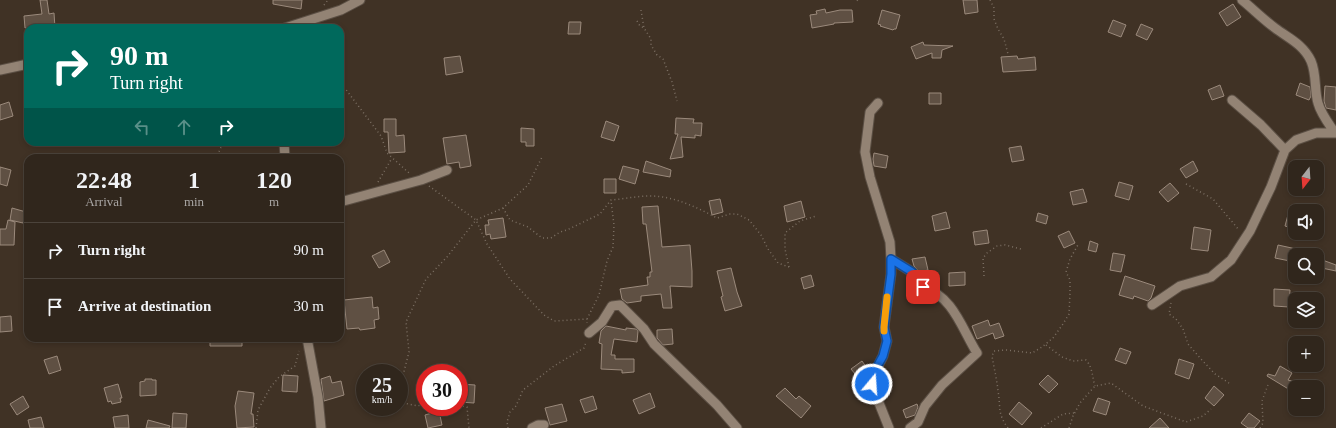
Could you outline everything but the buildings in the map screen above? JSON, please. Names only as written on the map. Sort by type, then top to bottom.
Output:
[{"type":"street","points":[[297,24],[341,10],[360,0]]},
{"type":"street","points":[[1242,0],[1276,29],[1302,48],[1311,61],[1316,80],[1318,104],[1336,133]]},
{"type":"street","points":[[0,70],[24,65]]},
{"type":"street","points":[[1232,100],[1285,150]]},
{"type":"street","points":[[878,103],[870,112],[865,152],[870,177],[890,242],[891,274],[884,327],[887,341],[883,356],[874,372],[870,390],[877,398],[889,428]]},
{"type":"street","points":[[1152,305],[1180,286],[1211,277],[1231,260],[1250,231],[1271,188],[1285,150],[1296,140],[1316,133],[1336,133]]},
{"type":"street","points":[[344,201],[420,181],[447,170]]},
{"type":"street","points":[[891,259],[912,272],[923,287],[932,290],[954,310],[977,353],[942,384],[925,406],[918,422],[910,428]]},
{"type":"street","points":[[589,333],[602,322],[612,306],[620,305],[644,329],[654,344],[717,405],[737,428]]},
{"type":"street","points":[[309,342],[318,397],[321,428]]},
{"type":"street","points":[[532,428],[538,425],[544,425]]},
{"type":"path","points":[[990,0],[994,8],[994,19],[1004,40],[1008,54]]},
{"type":"path","points":[[641,10],[644,28]]},
{"type":"path","points":[[637,21],[651,38],[651,45],[657,55],[663,59],[672,82],[677,101]]},
{"type":"path","points":[[344,87],[381,136],[387,153],[420,181],[476,220],[487,244],[510,279],[544,314],[554,321],[587,319]]},
{"type":"path","points":[[370,194],[393,157]]},
{"type":"path","points":[[406,364],[409,352],[406,322],[426,279],[447,257],[476,220],[503,208],[528,185],[542,157]]},
{"type":"path","points":[[1186,184],[1213,199],[1246,238]]},
{"type":"path","points":[[503,208],[510,220],[528,227],[542,238],[551,238],[560,232],[600,214],[611,200],[651,196],[676,199],[717,218],[730,214],[737,214],[750,220],[778,263],[789,267],[785,249],[786,234],[800,221],[816,216]]},
{"type":"path","points":[[508,428],[507,422],[510,412],[516,406],[523,390],[554,366],[584,348],[589,333],[587,319],[599,295],[607,261],[614,247],[614,225],[611,200]]},
{"type":"path","points":[[1008,428],[1002,420],[999,407],[992,356],[994,351],[1006,350],[1032,353],[1053,338],[1060,329],[1068,314],[1070,280],[1066,272],[1070,259],[1079,243]]},
{"type":"path","points":[[984,276],[983,258],[987,253],[997,246],[1005,245],[1021,249]]},
{"type":"path","points":[[1174,290],[1169,314],[1176,319],[1183,329],[1188,344],[1201,359],[1215,374],[1229,383]]},
{"type":"path","points":[[1046,344],[1062,357],[1073,361],[1086,360],[1092,367],[1092,376],[1095,386]]},
{"type":"path","points":[[256,428],[258,410],[270,388],[279,377],[294,366],[299,352]]},
{"type":"path","points":[[1260,428],[1262,423],[1262,401],[1269,382]]},
{"type":"path","points":[[1069,428],[1074,413],[1080,403],[1095,386],[1111,384],[1143,406],[1186,422],[1203,416],[1211,409]]},
{"type":"path","points":[[1041,428],[1063,414],[1074,413]]},
{"type":"path","points":[[468,416],[469,428]]},
{"type":"slow traffic","points":[[884,331],[887,297]]},
{"type":"route","points":[[872,384],[874,372],[883,356],[887,341],[884,327],[891,274],[891,259],[912,272],[923,287]]}]
